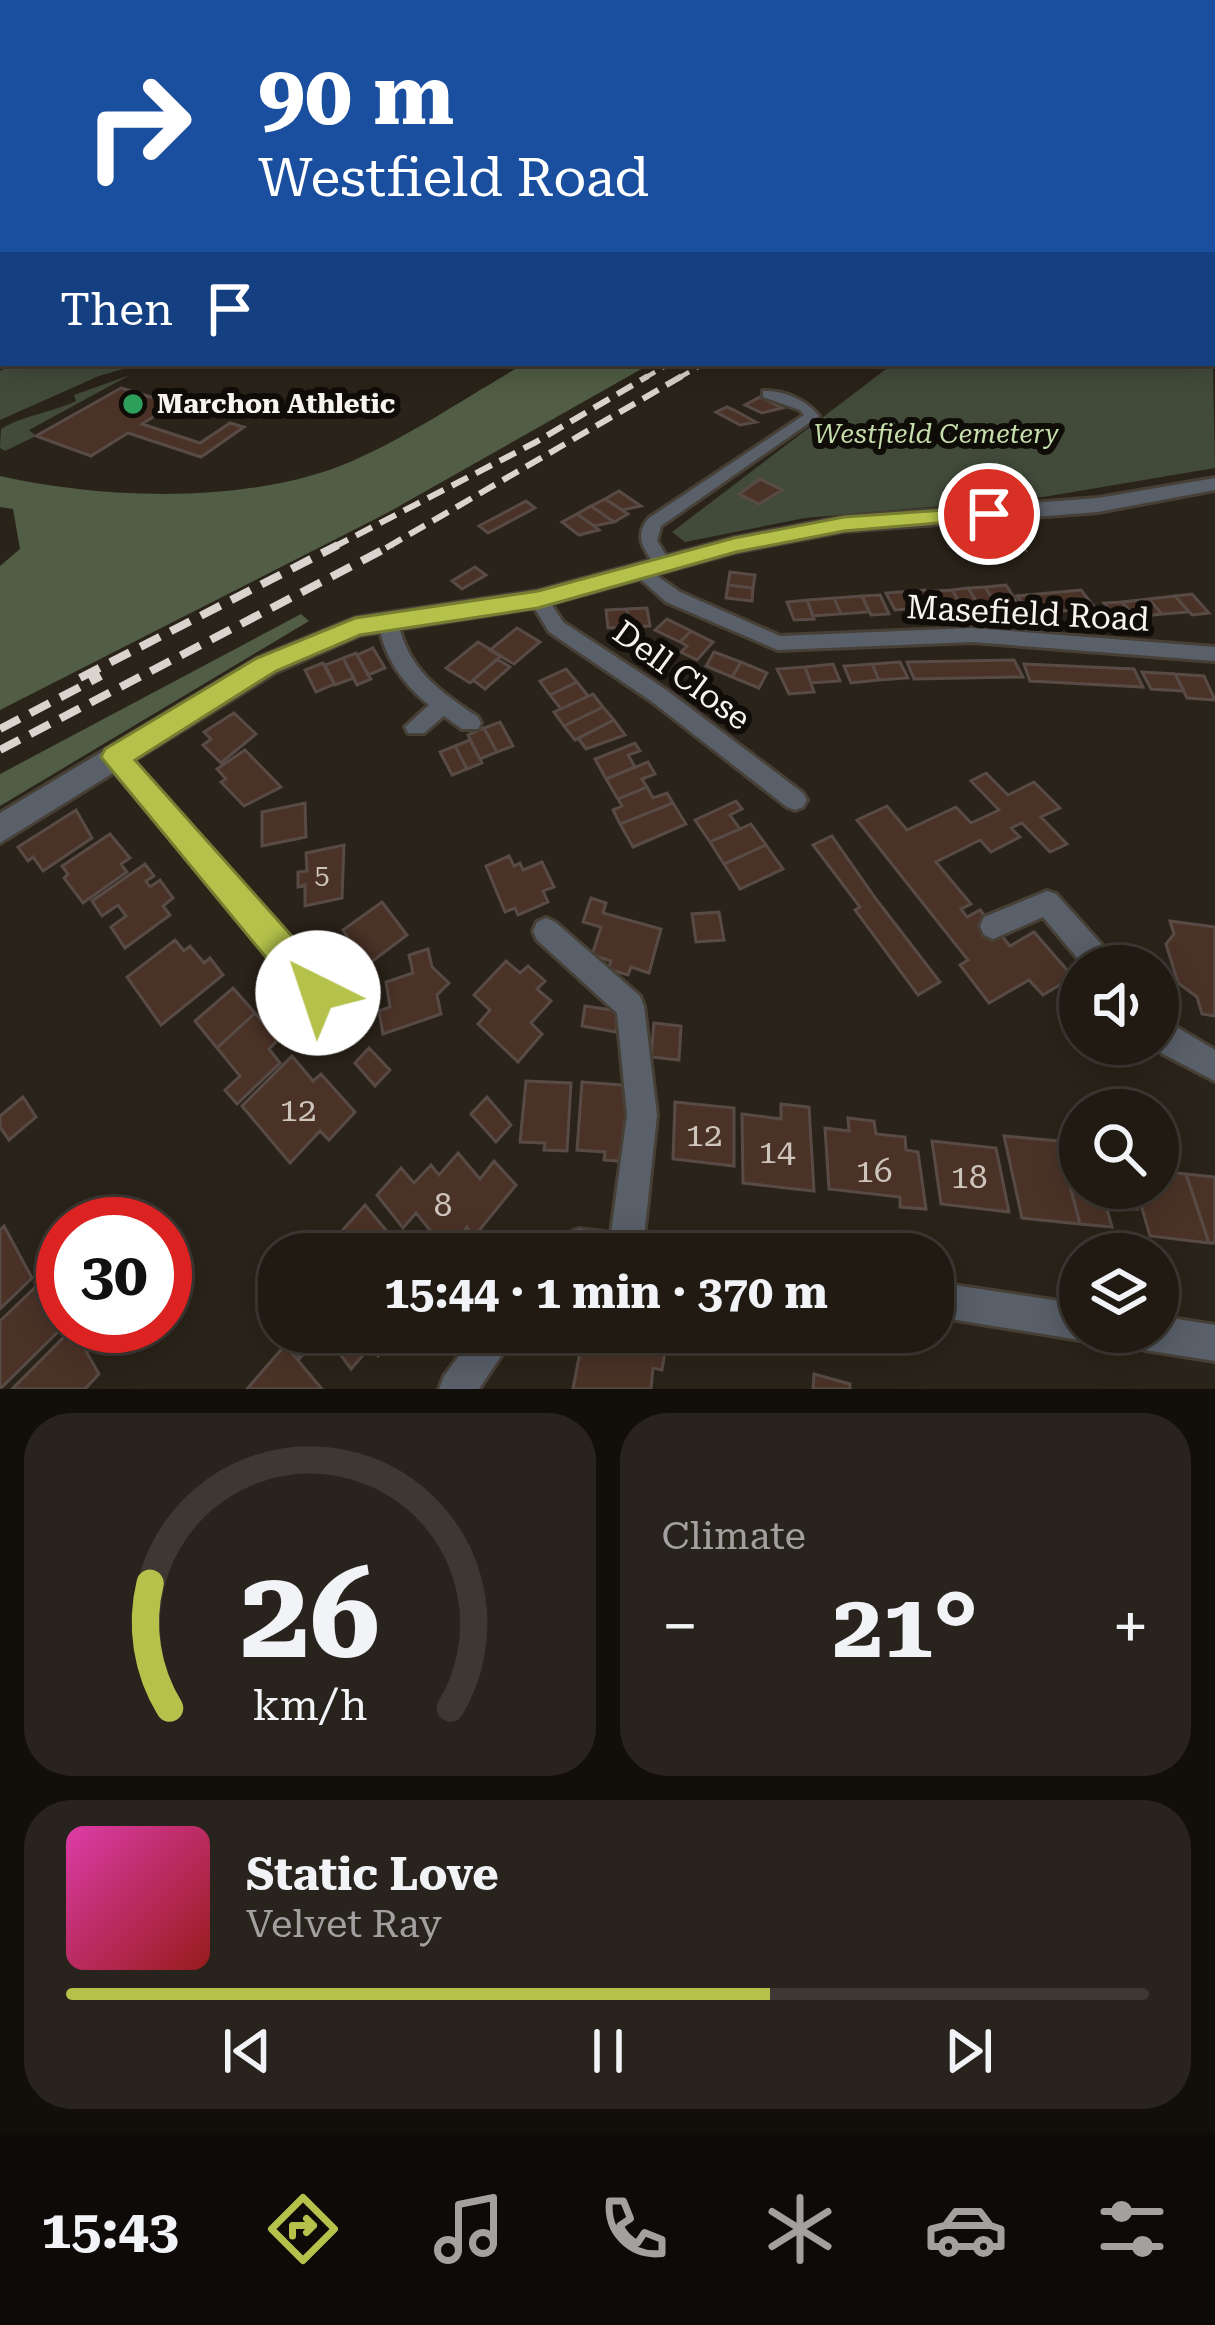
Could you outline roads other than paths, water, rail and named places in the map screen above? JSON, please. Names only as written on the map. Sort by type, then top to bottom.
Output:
[{"type":"street","points":[[654,569],[649,541],[655,522],[812,416],[805,407],[768,394],[784,382]]},
{"type":"street","points":[[0,829],[289,653],[333,634],[538,599],[734,545],[844,524],[1098,505],[1215,484]]},
{"type":"street","name":"Masefield Road","points":[[654,569],[673,597],[778,643],[972,635],[1215,654]]},
{"type":"street","name":"Dell Close","points":[[538,599],[556,627],[658,695],[795,800]]},
{"type":"street","points":[[388,621],[392,650],[412,680],[470,723]]},
{"type":"street","points":[[416,727],[444,705]]},
{"type":"street","points":[[115,757],[318,993]]},
{"type":"street","points":[[993,926],[1047,903],[1084,945]]},
{"type":"street","points":[[546,931],[629,1006],[642,1115],[636,1233]]},
{"type":"street","points":[[1179,1047],[1215,1066]]},
{"type":"street","points":[[954,1302],[1059,1319]]},
{"type":"street","points":[[1179,1337],[1215,1343]]},
{"type":"street","points":[[457,1389],[484,1353]]},
{"type":"railway","points":[[643,379],[666,366]]},
{"type":"railway","points":[[677,379],[700,366]]},
{"type":"railway","points":[[332,548],[536,442],[648,376]]},
{"type":"railway","points":[[386,548],[682,376]]},
{"type":"railway","points":[[80,678],[338,545]]},
{"type":"railway","points":[[0,750],[392,545]]},
{"type":"railway","points":[[0,729],[101,676]]},
{"type":"place","name":"Marchon Athletic","points":[[133,404]]},
{"type":"park label","name":"Westfield Cemetery","points":[[936,434]]}]
